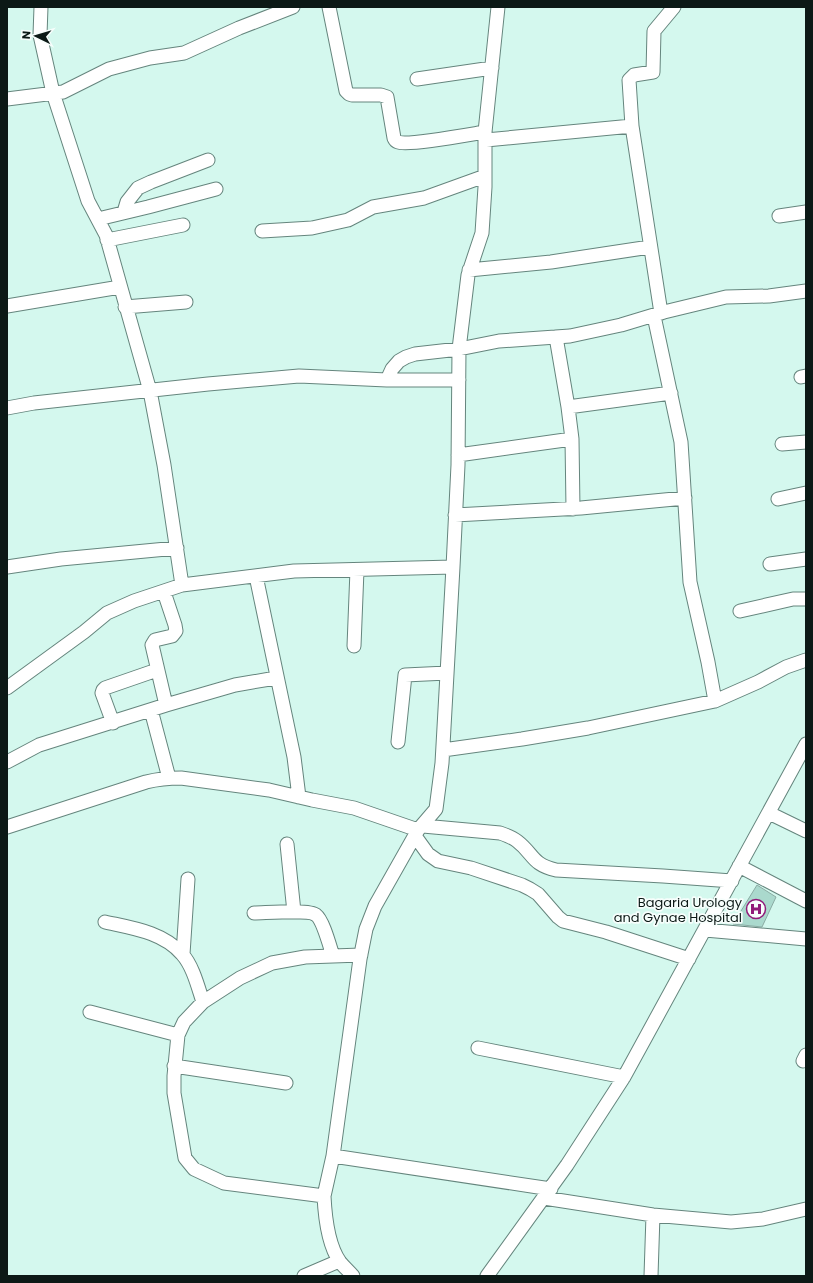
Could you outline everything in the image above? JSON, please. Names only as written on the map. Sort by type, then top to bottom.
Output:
[{"type":"street","points":[[41,7],[40,34],[53,93],[88,201],[106,235],[150,391],[164,464],[182,585]]},
{"type":"street","points":[[7,99],[63,92],[109,69],[150,58],[184,53],[239,28],[293,7]]},
{"type":"street","points":[[329,7],[346,91],[348,94],[352,95],[381,95],[387,97],[394,138],[396,141],[402,143],[444,138],[632,126]]},
{"type":"street","points":[[353,1276],[340,1261],[325,1224],[324,1196],[333,1156],[361,954],[366,929],[375,906],[419,831],[436,809],[443,750],[453,567],[458,455],[459,349],[469,270],[482,233],[486,176],[486,136],[498,7]]},
{"type":"street","points":[[674,7],[654,31],[653,72],[634,75],[629,80],[632,126],[650,247],[657,315],[671,393],[682,442],[690,582],[715,701]]},
{"type":"street","points":[[417,78],[492,68]]},
{"type":"street","points":[[124,212],[127,202],[138,188],[208,160]]},
{"type":"street","points":[[262,231],[312,228],[348,220],[373,208],[424,198],[486,176]]},
{"type":"street","points":[[98,219],[216,189]]},
{"type":"street","points":[[779,216],[806,212]]},
{"type":"street","points":[[107,240],[183,225]]},
{"type":"street","points":[[469,270],[551,262],[650,247]]},
{"type":"street","points":[[7,306],[120,287]]},
{"type":"street","points":[[386,380],[392,369],[406,356],[415,354],[459,349],[499,341],[570,336],[621,325],[726,297],[769,296],[806,291]]},
{"type":"street","points":[[126,307],[186,302]]},
{"type":"street","points":[[556,337],[572,439],[573,509]]},
{"type":"street","points":[[7,408],[34,403],[208,384],[299,376],[386,380],[459,380]]},
{"type":"street","points":[[568,407],[671,393]]},
{"type":"street","points":[[458,455],[572,439]]},
{"type":"street","points":[[782,444],[806,442]]},
{"type":"street","points":[[778,499],[806,493]]},
{"type":"street","points":[[455,515],[573,509],[685,498]]},
{"type":"street","points":[[7,567],[61,559],[177,548]]},
{"type":"street","points":[[770,564],[806,559]]},
{"type":"street","points":[[7,688],[84,632],[107,613],[134,601],[182,585],[294,571],[453,567]]},
{"type":"street","points":[[354,646],[357,570]]},
{"type":"street","points":[[256,576],[271,645],[276,678],[294,757],[299,797]]},
{"type":"street","points":[[164,592],[176,631],[172,636],[154,640],[152,643],[166,705]]},
{"type":"street","points":[[740,611],[793,599],[806,598]]},
{"type":"street","points":[[443,750],[588,728],[715,701],[806,660]]},
{"type":"street","points":[[113,723],[102,693],[103,689],[157,670]]},
{"type":"street","points":[[398,742],[405,675],[447,673]]},
{"type":"street","points":[[7,762],[39,745],[113,723],[166,705],[235,685],[276,678]]},
{"type":"street","points":[[152,710],[169,778]]},
{"type":"street","points":[[488,1276],[547,1193],[603,1111],[624,1077],[739,866],[804,753]]},
{"type":"street","points":[[7,828],[146,782],[160,778],[181,778],[269,790],[354,808],[419,831],[500,833],[511,837],[518,842],[536,862],[545,868],[556,870],[732,881]]},
{"type":"street","points":[[769,813],[806,831]]},
{"type":"street","points":[[419,831],[428,854],[438,861],[471,868],[522,885],[538,894],[558,917],[564,921],[606,932],[689,959]]},
{"type":"street","points":[[287,844],[294,912]]},
{"type":"street","points":[[739,866],[806,900]]},
{"type":"street","points":[[183,954],[188,879]]},
{"type":"street","points":[[254,913],[310,912],[318,917],[333,956]]},
{"type":"street","points":[[105,922],[147,932],[174,946],[183,954],[191,968],[203,1002]]},
{"type":"street","points":[[705,930],[806,939]]},
{"type":"street","points":[[324,1196],[224,1183],[194,1169],[186,1158],[174,1093],[174,1066],[178,1035],[184,1022],[203,1002],[240,978],[272,963],[305,957],[361,954]]},
{"type":"street","points":[[90,1012],[178,1035]]},
{"type":"street","points":[[478,1048],[624,1077]]},
{"type":"street","points":[[174,1066],[286,1083]]},
{"type":"street","points":[[333,1156],[547,1193],[653,1215],[731,1222],[763,1219],[806,1209]]},
{"type":"street","points":[[652,1276],[653,1215]]},
{"type":"street","points":[[304,1276],[340,1261]]},
{"type":"building","points":[[757,885],[776,897],[762,927],[733,924]]},
{"type":"place","name":"Bagaria Urology and Gynae Hospital","points":[[756,909]]}]
